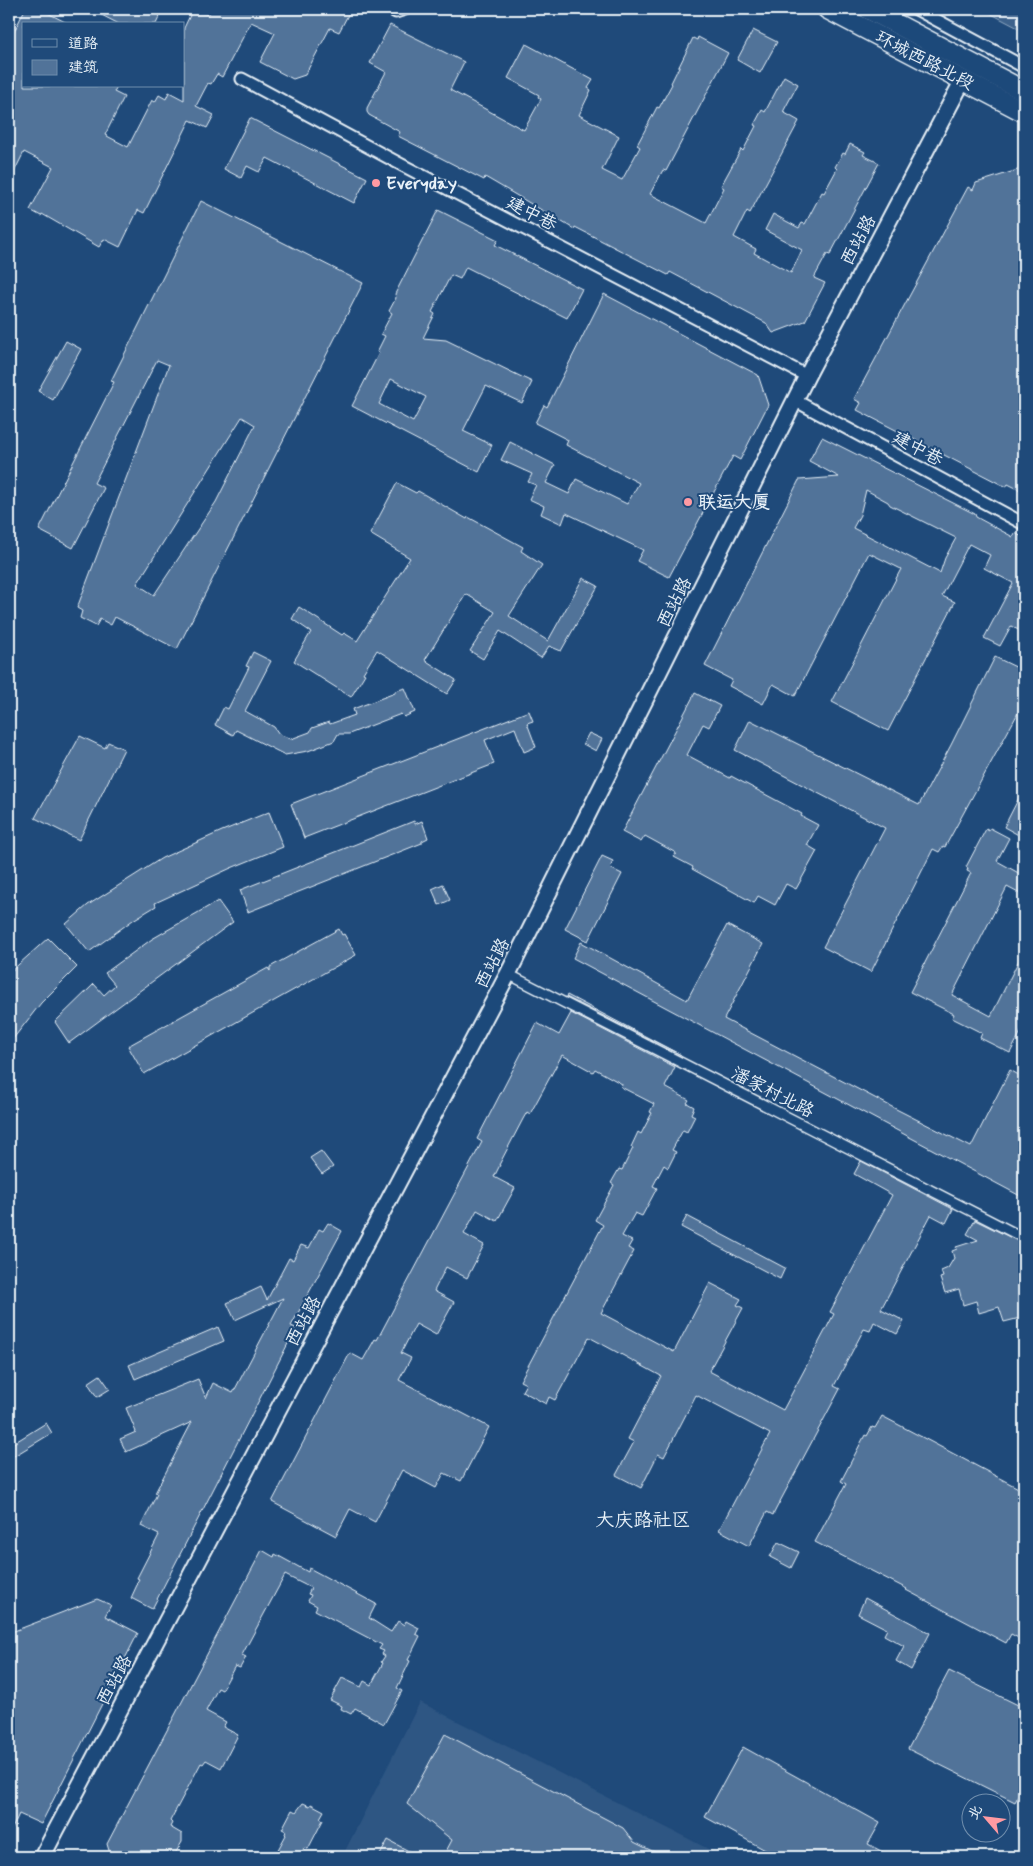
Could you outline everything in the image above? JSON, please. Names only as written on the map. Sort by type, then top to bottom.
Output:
[{"type":"main road","name":"环城西路北段","points":[[826,9],[1024,112]]},
{"type":"main road","name":"环城西路北段","points":[[868,9],[1024,91]]},
{"type":"main road","name":"环城西路北段","points":[[990,73],[1024,83]]},
{"type":"street","points":[[391,9],[396,12],[405,9]]},
{"type":"street","points":[[916,9],[1024,67]]},
{"type":"street","name":"建中巷","points":[[242,79],[402,165],[808,376]]},
{"type":"street","name":"西站路","points":[[42,1857],[508,974],[808,376],[963,80]]},
{"type":"street","name":"建中巷","points":[[796,401],[1024,524]]},
{"type":"street","name":"潘家村北路","points":[[508,974],[1024,1238]]},
{"type":"shaded area","points":[[982,9],[1024,9],[1024,31]]},
{"type":"shaded area","points":[[420,1702],[724,1857],[342,1857]]},
{"type":"building","points":[[25,9],[40,9],[65,22],[22,22],[22,88],[116,88],[114,92],[124,97],[105,135],[128,147],[152,100],[155,102],[159,95],[166,99],[169,92],[184,100],[185,26],[193,9],[208,15],[212,9],[340,9],[349,13],[339,32],[330,28],[305,75],[293,79],[260,62],[275,33],[251,22],[222,77],[217,74],[211,84],[208,83],[196,106],[214,115],[207,128],[190,120],[144,213],[138,210],[120,247],[104,239],[99,247],[42,214],[41,216],[30,210],[53,167],[24,152],[9,182],[9,42]]},
{"type":"building","points":[[90,9],[163,9],[157,22],[115,22]]},
{"type":"building","points":[[390,25],[464,62],[450,90],[524,130],[541,99],[538,97],[539,95],[508,78],[526,44],[593,80],[588,88],[591,90],[579,115],[619,136],[602,170],[622,180],[640,147],[637,145],[657,107],[659,108],[672,84],[693,38],[697,40],[698,37],[728,53],[666,171],[663,170],[650,194],[706,223],[724,188],[721,186],[741,149],[743,151],[762,110],[765,112],[784,76],[798,84],[783,112],[799,121],[750,213],[747,211],[734,237],[756,249],[754,253],[791,273],[802,250],[765,230],[773,214],[799,228],[802,223],[805,224],[837,169],[835,167],[850,144],[865,152],[863,155],[879,163],[830,255],[827,254],[814,278],[825,283],[805,321],[773,333],[766,323],[670,272],[668,275],[575,227],[574,229],[485,177],[484,180],[398,136],[400,132],[369,115],[367,112],[367,108],[386,72],[370,63]]},
{"type":"building","points":[[753,30],[777,42],[760,73],[737,60]]},
{"type":"building","points":[[250,118],[367,178],[354,203],[267,158],[259,172],[247,166],[241,178],[224,169]]},
{"type":"building","points":[[1024,168],[1024,481],[1020,490],[1008,484],[1006,487],[857,410],[861,403],[854,399],[968,187],[973,190],[976,183]]},
{"type":"building","points":[[201,201],[363,283],[177,649],[115,617],[111,625],[100,619],[96,626],[80,618],[82,611],[77,608],[169,365],[157,360],[94,483],[104,488],[73,548],[39,530],[114,382],[111,381]],"holes":[[[242,417],[255,425],[216,502],[154,595],[137,584]]]},
{"type":"building","points":[[438,210],[498,240],[495,245],[582,289],[567,318],[466,267],[460,279],[451,275],[432,312],[435,314],[423,338],[446,340],[532,382],[522,403],[486,386],[463,431],[492,445],[479,472],[352,406],[379,353],[377,352],[385,336],[381,334],[392,313],[389,311],[396,298],[395,294]],"holes":[[[391,379],[426,397],[413,422],[379,404]]]},
{"type":"building","points":[[604,294],[758,375],[768,405],[740,460],[733,456],[669,577],[637,561],[643,550],[566,513],[562,524],[541,514],[544,506],[529,499],[536,485],[528,482],[532,474],[501,460],[510,442],[555,465],[546,483],[569,494],[576,479],[627,504],[639,483],[566,445],[568,440],[535,423],[544,405],[547,407]]},
{"type":"building","points":[[66,341],[81,349],[53,400],[38,391]]},
{"type":"building","points":[[822,437],[975,514],[976,517],[1013,537],[1015,533],[1024,538],[1024,633],[1011,626],[1000,646],[984,638],[1013,583],[984,568],[990,555],[969,544],[942,596],[955,602],[888,731],[832,702],[901,569],[869,553],[795,696],[773,684],[763,704],[729,686],[732,680],[705,666],[799,480],[839,477],[809,461]],"holes":[[[866,490],[890,505],[956,538],[945,558],[940,573],[853,528],[860,515]]]},
{"type":"building","points":[[397,483],[416,493],[418,491],[467,519],[468,517],[523,547],[521,551],[542,565],[509,616],[548,641],[583,578],[598,586],[561,651],[549,646],[541,658],[500,631],[483,659],[470,651],[495,612],[466,594],[425,660],[456,680],[447,694],[377,650],[351,697],[294,661],[311,632],[292,619],[299,607],[342,635],[344,633],[357,641],[410,558],[370,534]]},
{"type":"building","points":[[253,652],[271,661],[245,711],[274,727],[279,734],[291,739],[310,732],[312,728],[355,715],[353,709],[405,688],[415,712],[404,717],[401,714],[349,734],[338,734],[334,741],[308,751],[285,755],[236,730],[233,735],[215,725],[224,707],[228,709],[249,667],[246,666]]},
{"type":"building","points":[[995,657],[1024,671],[1024,702],[945,847],[943,846],[939,852],[933,849],[871,972],[823,947],[885,828],[735,750],[750,720],[919,805]]},
{"type":"building","points":[[695,693],[720,706],[709,727],[703,724],[687,755],[730,778],[731,776],[802,814],[801,816],[818,825],[807,845],[817,851],[796,889],[786,884],[775,905],[758,896],[754,903],[692,869],[693,867],[674,857],[676,853],[645,836],[641,842],[622,832]]},
{"type":"building","points":[[529,711],[533,721],[527,723],[536,747],[524,752],[515,728],[485,740],[494,764],[304,838],[291,804]]},
{"type":"building","points":[[589,733],[602,739],[596,751],[583,744]]},
{"type":"building","points":[[80,736],[105,748],[108,742],[124,749],[79,840],[35,818]]},
{"type":"building","points":[[1024,788],[1024,838],[1004,827]]},
{"type":"building","points":[[269,812],[283,847],[231,868],[155,903],[156,906],[89,952],[66,924],[88,905],[162,858]]},
{"type":"building","points":[[414,821],[415,824],[422,821],[428,838],[422,841],[422,843],[248,912],[240,890]]},
{"type":"building","points":[[990,828],[1009,838],[997,861],[1024,876],[1024,896],[1007,887],[952,995],[991,1016],[1024,950],[1024,1026],[1010,1053],[980,1038],[982,1033],[952,1018],[954,1014],[910,992],[971,873],[967,871],[968,868],[966,867],[986,829],[989,831]]},
{"type":"building","points":[[602,856],[613,861],[610,868],[622,874],[588,941],[565,929]]},
{"type":"building","points":[[443,884],[450,900],[439,905],[432,889]]},
{"type":"building","points":[[218,901],[233,922],[69,1043],[55,1022],[94,984],[104,995],[115,985],[105,973],[152,939]]},
{"type":"building","points":[[727,925],[763,944],[724,1019],[894,1108],[971,1147],[1010,1070],[1024,1078],[1024,1198],[573,958],[581,942],[687,1000]]},
{"type":"building","points":[[339,929],[356,955],[144,1074],[128,1046],[268,968],[270,971],[270,967]]},
{"type":"building","points":[[48,938],[77,967],[41,1003],[9,1044],[9,973]]},
{"type":"building","points":[[567,995],[681,1055],[566,997]]},
{"type":"building","points":[[571,1013],[675,1067],[665,1087],[689,1100],[687,1103],[694,1107],[691,1114],[695,1116],[687,1132],[683,1130],[672,1150],[676,1152],[668,1168],[664,1165],[653,1186],[657,1188],[642,1216],[635,1213],[622,1236],[632,1241],[628,1248],[634,1251],[601,1313],[674,1352],[710,1283],[741,1299],[737,1305],[743,1308],[709,1371],[783,1410],[834,1314],[830,1312],[892,1195],[854,1174],[861,1161],[953,1209],[946,1223],[931,1215],[881,1309],[904,1321],[897,1334],[874,1322],[870,1331],[864,1329],[834,1386],[840,1389],[773,1515],[767,1512],[749,1546],[719,1530],[770,1434],[696,1395],[664,1457],[658,1454],[641,1488],[616,1475],[634,1442],[628,1439],[661,1376],[589,1337],[555,1400],[549,1397],[546,1404],[522,1391],[526,1384],[520,1381],[603,1225],[595,1220],[614,1185],[611,1183],[619,1169],[622,1170],[633,1148],[631,1147],[638,1132],[641,1134],[652,1113],[650,1112],[654,1104],[621,1087],[622,1084],[595,1069],[593,1072],[562,1055],[530,1114],[527,1112],[523,1119],[494,1177],[515,1188],[497,1221],[477,1210],[464,1234],[484,1245],[467,1278],[446,1267],[434,1291],[454,1302],[436,1335],[416,1324],[401,1353],[411,1358],[399,1380],[489,1427],[461,1481],[444,1473],[436,1488],[402,1470],[375,1522],[350,1509],[336,1536],[272,1502],[350,1353],[363,1360],[375,1339],[377,1340],[482,1142],[477,1139],[537,1023],[559,1035]]},
{"type":"building","points":[[321,1151],[333,1167],[322,1174],[310,1158]]},
{"type":"building","points":[[687,1216],[785,1268],[780,1279],[681,1227]]},
{"type":"building","points":[[975,1220],[1024,1244],[1024,1317],[1004,1322],[999,1307],[979,1313],[976,1301],[963,1305],[959,1289],[945,1293],[940,1278],[943,1277],[941,1271],[948,1268],[954,1258],[952,1251],[957,1249],[956,1247],[978,1240],[967,1234]]},
{"type":"building","points":[[328,1223],[342,1231],[291,1326],[296,1328],[152,1609],[131,1598],[139,1579],[137,1578],[159,1535],[141,1526],[157,1494],[155,1493],[192,1422],[126,1452],[120,1439],[136,1432],[126,1408],[198,1379],[206,1398],[213,1383],[233,1393],[283,1298],[235,1320],[227,1303],[261,1287],[267,1300],[289,1258],[293,1260],[301,1245],[309,1248],[319,1229],[323,1231]]},
{"type":"building","points":[[218,1327],[224,1341],[135,1379],[129,1365]]},
{"type":"building","points":[[100,1375],[110,1389],[97,1397],[88,1383]]},
{"type":"building","points":[[882,1416],[1024,1491],[1024,1641],[1011,1634],[1006,1643],[815,1542],[846,1484],[841,1481],[865,1435],[867,1436],[872,1427],[875,1428]]},
{"type":"building","points":[[46,1423],[52,1433],[9,1459],[9,1446]]},
{"type":"building","points":[[778,1542],[799,1552],[791,1568],[770,1557]]},
{"type":"building","points":[[262,1550],[274,1557],[275,1554],[308,1572],[309,1568],[376,1604],[369,1618],[391,1632],[398,1621],[404,1625],[406,1621],[419,1628],[416,1634],[420,1636],[397,1688],[402,1691],[384,1724],[355,1708],[351,1714],[341,1709],[342,1706],[330,1700],[342,1678],[361,1687],[364,1681],[371,1685],[385,1656],[382,1654],[384,1651],[379,1649],[382,1645],[315,1610],[317,1606],[308,1601],[311,1595],[308,1594],[311,1588],[285,1575],[242,1655],[246,1657],[240,1668],[235,1666],[222,1690],[218,1688],[206,1711],[226,1722],[223,1727],[238,1735],[221,1768],[206,1760],[203,1764],[201,1763],[170,1821],[172,1823],[170,1827],[182,1834],[182,1842],[173,1857],[111,1857],[107,1844]]},
{"type":"building","points":[[865,1598],[930,1633],[911,1670],[896,1661],[904,1646],[884,1635],[887,1629],[858,1614]]},
{"type":"building","points":[[97,1599],[111,1605],[105,1616],[138,1633],[41,1824],[19,1814],[9,1835],[9,1703],[13,1691],[9,1688],[9,1633]]},
{"type":"building","points":[[949,1671],[1024,1708],[1024,1785],[1015,1802],[1010,1800],[1010,1794],[999,1794],[908,1749]]},
{"type":"building","points":[[445,1734],[623,1828],[634,1842],[664,1857],[443,1857],[452,1840],[407,1804]]},
{"type":"building","points":[[743,1747],[880,1823],[868,1844],[892,1857],[778,1857],[705,1817]]},
{"type":"building","points":[[303,1803],[310,1806],[311,1804],[324,1811],[320,1818],[323,1820],[308,1849],[304,1848],[299,1857],[274,1857],[286,1835],[286,1831],[282,1829],[292,1810],[296,1812]]},
{"type":"building","points":[[388,1840],[420,1857],[379,1857]]},
{"type":"place","name":"Everyday","points":[[376,183]]},
{"type":"place","name":"联运大厦","points":[[688,502]]},
{"type":"district","name":"大庆路社区","points":[[643,1519]]}]
